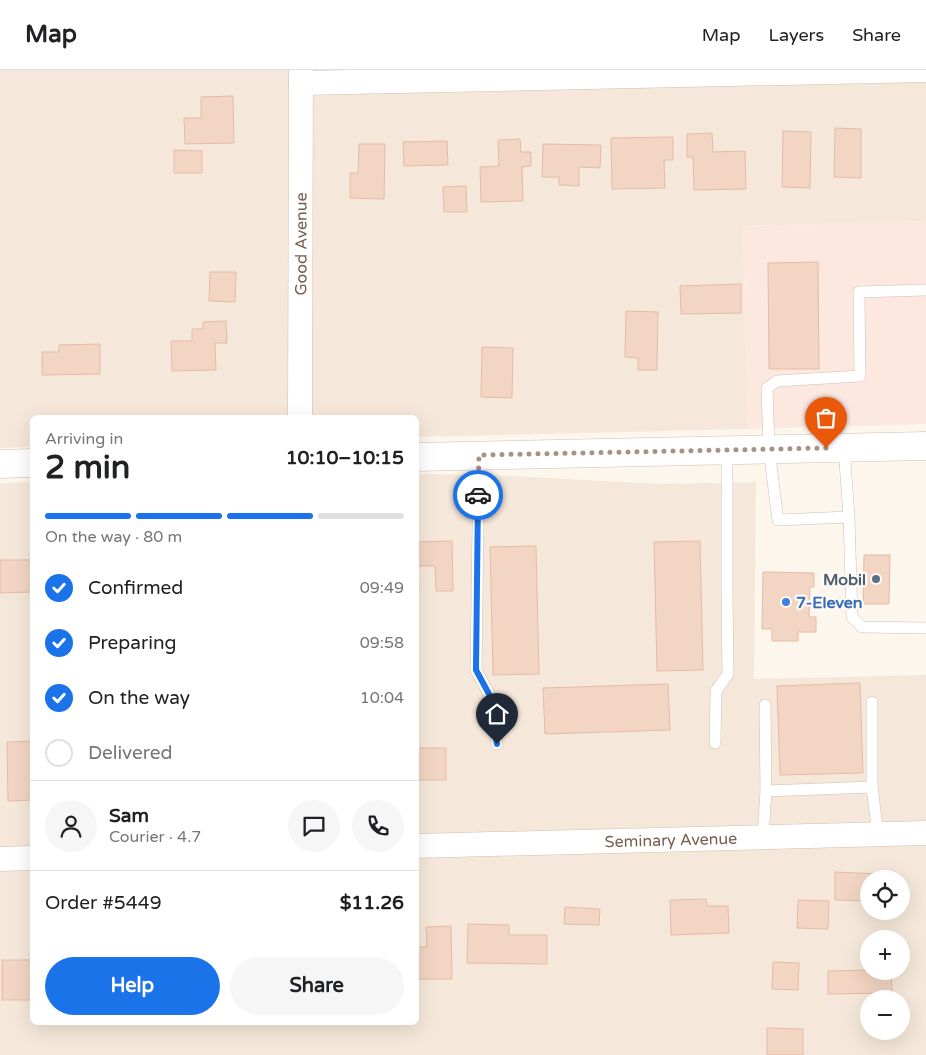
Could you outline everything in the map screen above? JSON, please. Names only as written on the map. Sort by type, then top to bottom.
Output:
[{"type":"street","points":[[301,77],[926,70]]},
{"type":"street","name":"Good Avenue","points":[[300,415],[301,77]]},
{"type":"street","points":[[419,457],[926,446]]},
{"type":"street","points":[[0,464],[30,463]]},
{"type":"street","name":"Seminary Avenue","points":[[419,846],[926,834]]},
{"type":"street","points":[[0,859],[30,858]]},
{"type":"lane","points":[[849,518],[778,520],[768,449],[768,388],[777,381],[860,376],[859,292],[926,290]]},
{"type":"lane","points":[[844,448],[849,518],[852,617],[862,627],[926,628]]},
{"type":"lane","points":[[715,743],[716,691],[728,674],[727,450]]},
{"type":"lane","points":[[479,455],[476,670],[489,694],[497,744]]},
{"type":"lane","points":[[872,702],[872,787],[878,835]]},
{"type":"lane","points":[[763,837],[766,791],[765,706]]},
{"type":"lane","points":[[766,791],[872,787]]},
{"type":"shaded area","points":[[0,70],[926,70],[926,221],[743,226],[748,429],[419,437],[419,415],[30,415],[30,447],[0,448]]},
{"type":"shaded area","points":[[926,221],[926,424],[748,429],[743,226]]},
{"type":"shaded area","points":[[419,474],[492,475],[659,484],[756,482],[754,679],[926,675],[926,1055],[0,1055],[0,483],[30,482],[30,1025],[419,1025]]},
{"type":"building","points":[[233,96],[234,143],[185,144],[184,118],[201,118],[201,97]]},
{"type":"building","points":[[835,128],[861,129],[861,178],[834,177]]},
{"type":"building","points":[[783,131],[811,132],[810,188],[782,187]]},
{"type":"building","points":[[712,133],[713,152],[745,151],[746,189],[694,190],[693,157],[687,157],[687,134]]},
{"type":"building","points":[[673,137],[673,160],[664,160],[665,188],[612,189],[611,138]]},
{"type":"building","points":[[520,139],[521,152],[531,152],[531,166],[522,167],[523,201],[481,202],[480,167],[499,166],[498,140]]},
{"type":"building","points":[[447,141],[448,165],[404,166],[403,142]]},
{"type":"building","points":[[359,144],[385,144],[384,199],[350,198],[350,173],[358,173]]},
{"type":"building","points":[[543,144],[601,145],[600,168],[579,167],[579,186],[559,185],[559,177],[542,177]]},
{"type":"building","points":[[174,150],[202,151],[202,173],[174,173]]},
{"type":"building","points":[[466,186],[467,212],[444,212],[443,187]]},
{"type":"building","points":[[818,262],[819,369],[769,369],[768,263]]},
{"type":"building","points":[[210,272],[236,272],[235,302],[209,301]]},
{"type":"building","points":[[741,284],[741,313],[681,314],[680,286]]},
{"type":"building","points":[[626,311],[658,312],[657,370],[638,370],[638,358],[625,357]]},
{"type":"building","points":[[226,321],[227,343],[215,343],[216,370],[172,371],[171,341],[192,341],[192,329],[203,329],[203,322]]},
{"type":"building","points":[[100,344],[100,374],[42,375],[42,352],[59,352],[59,345]]},
{"type":"building","points":[[482,347],[513,348],[512,398],[481,397]]},
{"type":"building","points":[[452,541],[453,591],[436,591],[435,566],[419,566],[419,542]]},
{"type":"building","points":[[700,541],[703,670],[657,671],[654,542]]},
{"type":"building","points":[[536,546],[539,674],[493,675],[490,547]]},
{"type":"building","name":"Mobil","points":[[864,555],[890,555],[889,604],[863,604]]},
{"type":"building","points":[[0,560],[30,560],[30,592],[0,593]]},
{"type":"building","name":"7-Eleven","points":[[763,572],[814,573],[814,587],[810,587],[809,617],[816,617],[816,632],[798,632],[798,641],[772,641],[772,629],[762,629]]},
{"type":"building","points":[[860,683],[863,773],[780,775],[777,686]]},
{"type":"building","points":[[668,684],[670,730],[545,734],[543,688]]},
{"type":"building","points":[[30,741],[30,800],[8,801],[7,742]]},
{"type":"building","points":[[419,748],[446,748],[446,780],[419,780]]},
{"type":"building","points":[[835,872],[860,873],[860,901],[835,900]]},
{"type":"building","points":[[706,899],[707,906],[728,906],[729,933],[671,935],[670,900]]},
{"type":"building","points":[[798,900],[829,901],[828,929],[797,928]]},
{"type":"building","points":[[565,907],[600,909],[599,925],[564,924]]},
{"type":"building","points":[[468,924],[509,925],[509,935],[547,935],[547,964],[467,963]]},
{"type":"building","points":[[451,926],[452,979],[419,979],[419,947],[427,947],[426,927]]},
{"type":"building","points":[[2,960],[30,960],[30,1000],[2,1000]]},
{"type":"building","points":[[773,962],[799,963],[798,990],[772,989]]},
{"type":"building","points":[[860,970],[860,980],[891,980],[892,990],[860,990],[860,994],[828,994],[828,971]]},
{"type":"building","points":[[767,1028],[803,1029],[803,1055],[767,1055]]},
{"type":"way so far","points":[[478,495],[479,455],[826,448]]},
{"type":"place","name":"Mobil","points":[[876,579]]},
{"type":"place","name":"7-Eleven","points":[[786,602]]},
{"type":"route","points":[[478,495],[476,670],[489,694],[497,744]]}]
